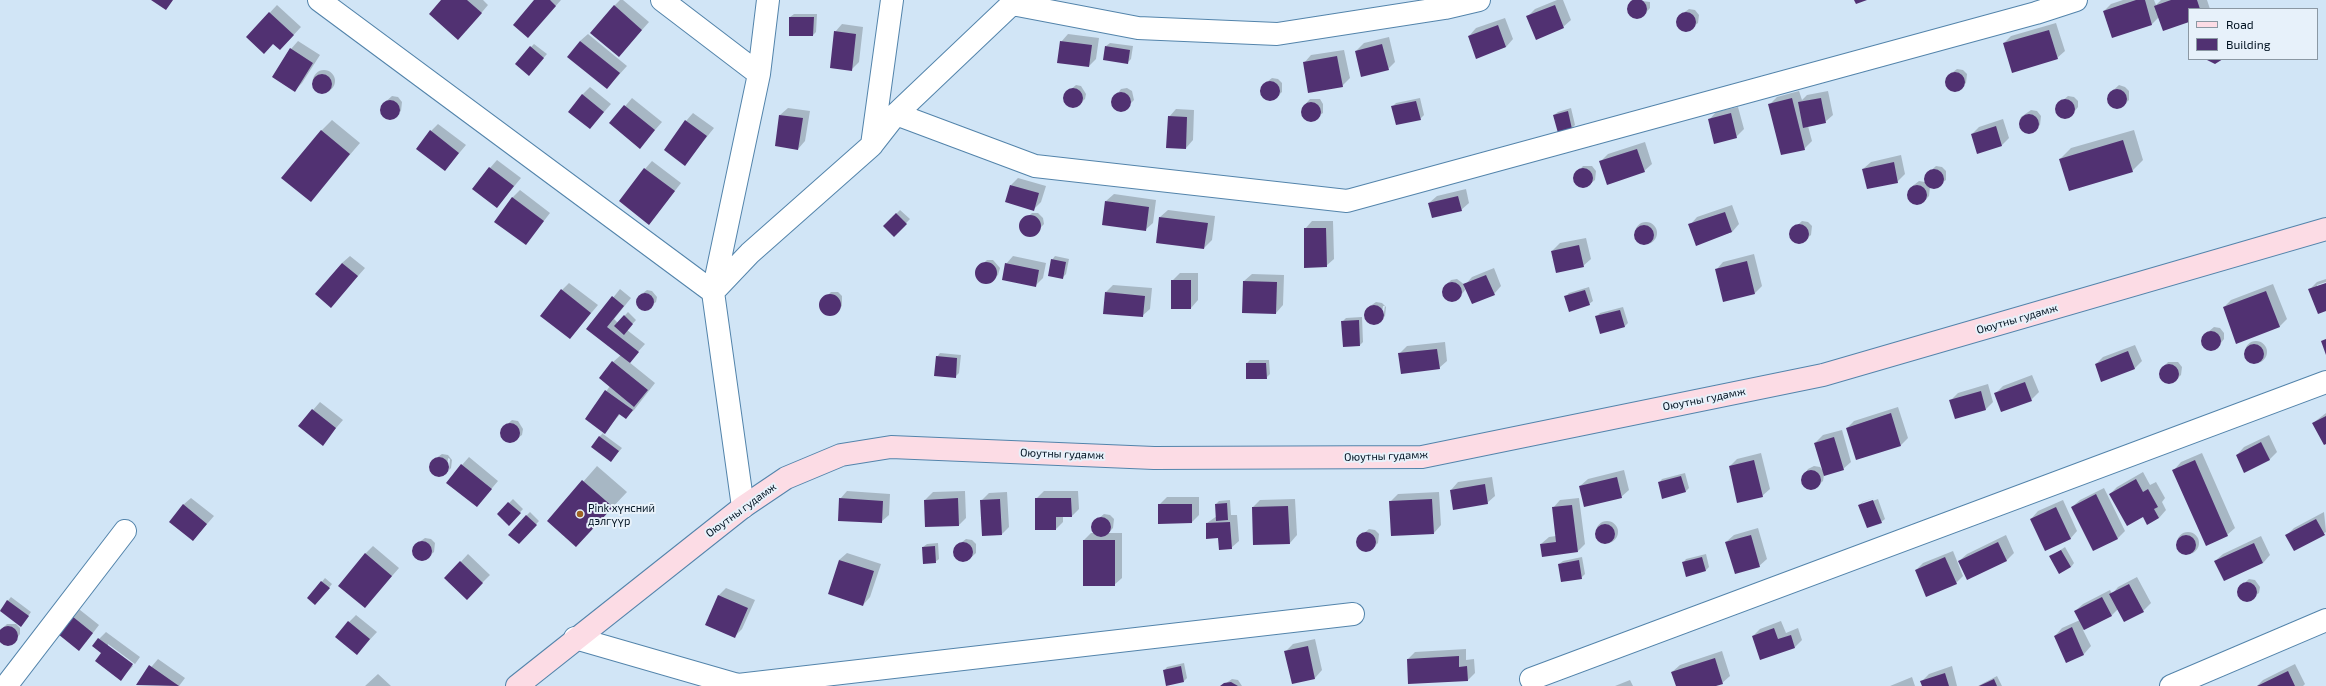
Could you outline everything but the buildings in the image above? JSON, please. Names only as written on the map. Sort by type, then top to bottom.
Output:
[{"type":"street","points":[[319,0],[713,292]]},
{"type":"street","points":[[662,0],[760,74]]},
{"type":"street","points":[[742,507],[713,292],[760,74],[768,0]]},
{"type":"street","points":[[871,146],[892,0]]},
{"type":"street","points":[[713,292],[750,253],[871,146],[896,114],[1014,2],[1138,28],[1277,34],[1445,8],[1479,0]]},
{"type":"street","points":[[896,114],[1035,166],[1347,201],[2036,14],[2076,0]]},
{"type":"street","name":"Оюутны гудамж","points":[[517,686],[575,638],[742,507],[786,478],[841,455],[892,447],[1154,458],[1422,457],[1823,375],[2326,229]]},
{"type":"street","points":[[1531,679],[2326,382]]},
{"type":"street","points":[[6,686],[124,531]]},
{"type":"street","points":[[575,638],[738,685],[1353,614]]},
{"type":"street","points":[[2171,686],[2326,620]]},
{"type":"place","name":"Pink хүнсний дэлгүүр","points":[[580,514]]}]
